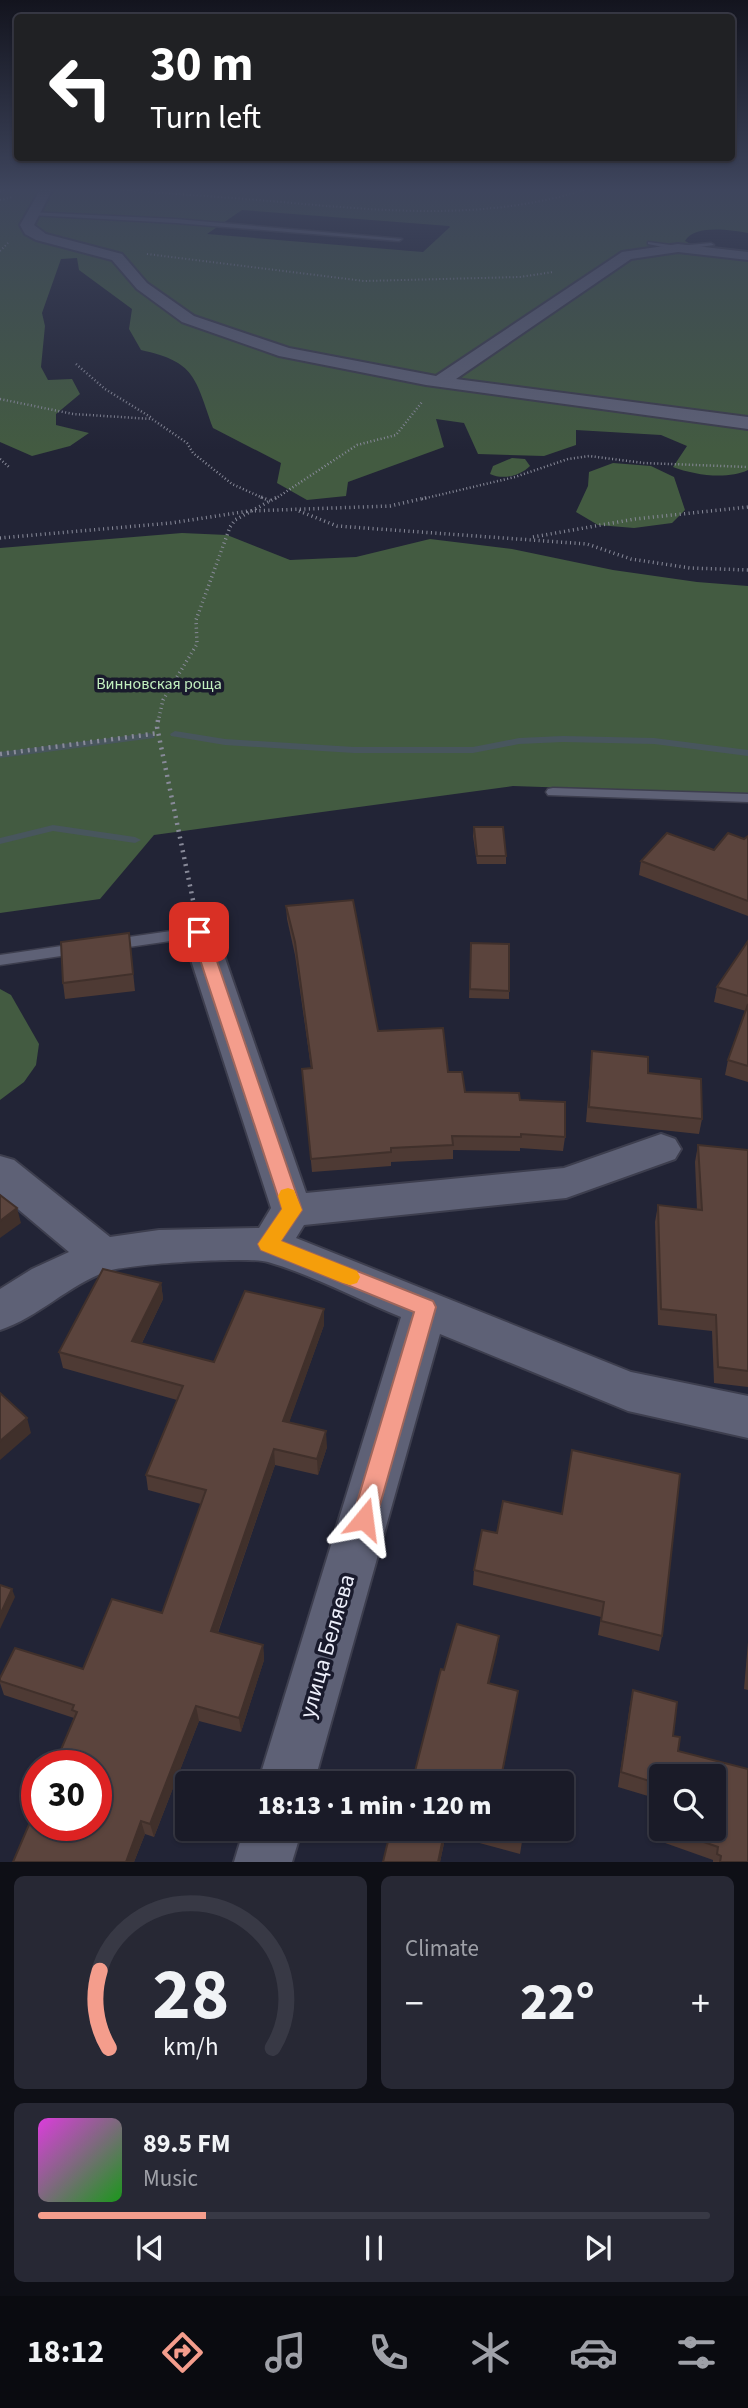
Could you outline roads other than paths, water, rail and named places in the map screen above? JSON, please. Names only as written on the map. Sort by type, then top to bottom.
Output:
[{"type":"street","points":[[134,277],[142,286],[188,319],[304,357],[441,381],[748,423]]},
{"type":"street","points":[[441,381],[592,277]]},
{"type":"street","points":[[199,932],[280,1227],[426,1307],[628,1391],[748,1417]]},
{"type":"street","points":[[0,1312],[47,1281],[102,1255],[566,1183],[661,1149]]},
{"type":"street","points":[[0,1171],[102,1255]]},
{"type":"street","name":"улица Беляева","points":[[290,1771],[426,1307]]},
{"type":"street","points":[[264,1862],[270,1841]]},
{"type":"lane","points":[[553,792],[748,798]]},
{"type":"lane","points":[[0,960],[199,932]]},
{"type":"waterway","points":[[175,734],[225,742],[354,750],[473,750],[519,741],[563,739],[654,741],[748,753]]},
{"type":"waterway","points":[[0,755],[150,736]]},
{"type":"waterway","points":[[0,841],[53,828],[135,840]]},
{"type":"park label","name":"Винновская роща","points":[[159,684]]}]
